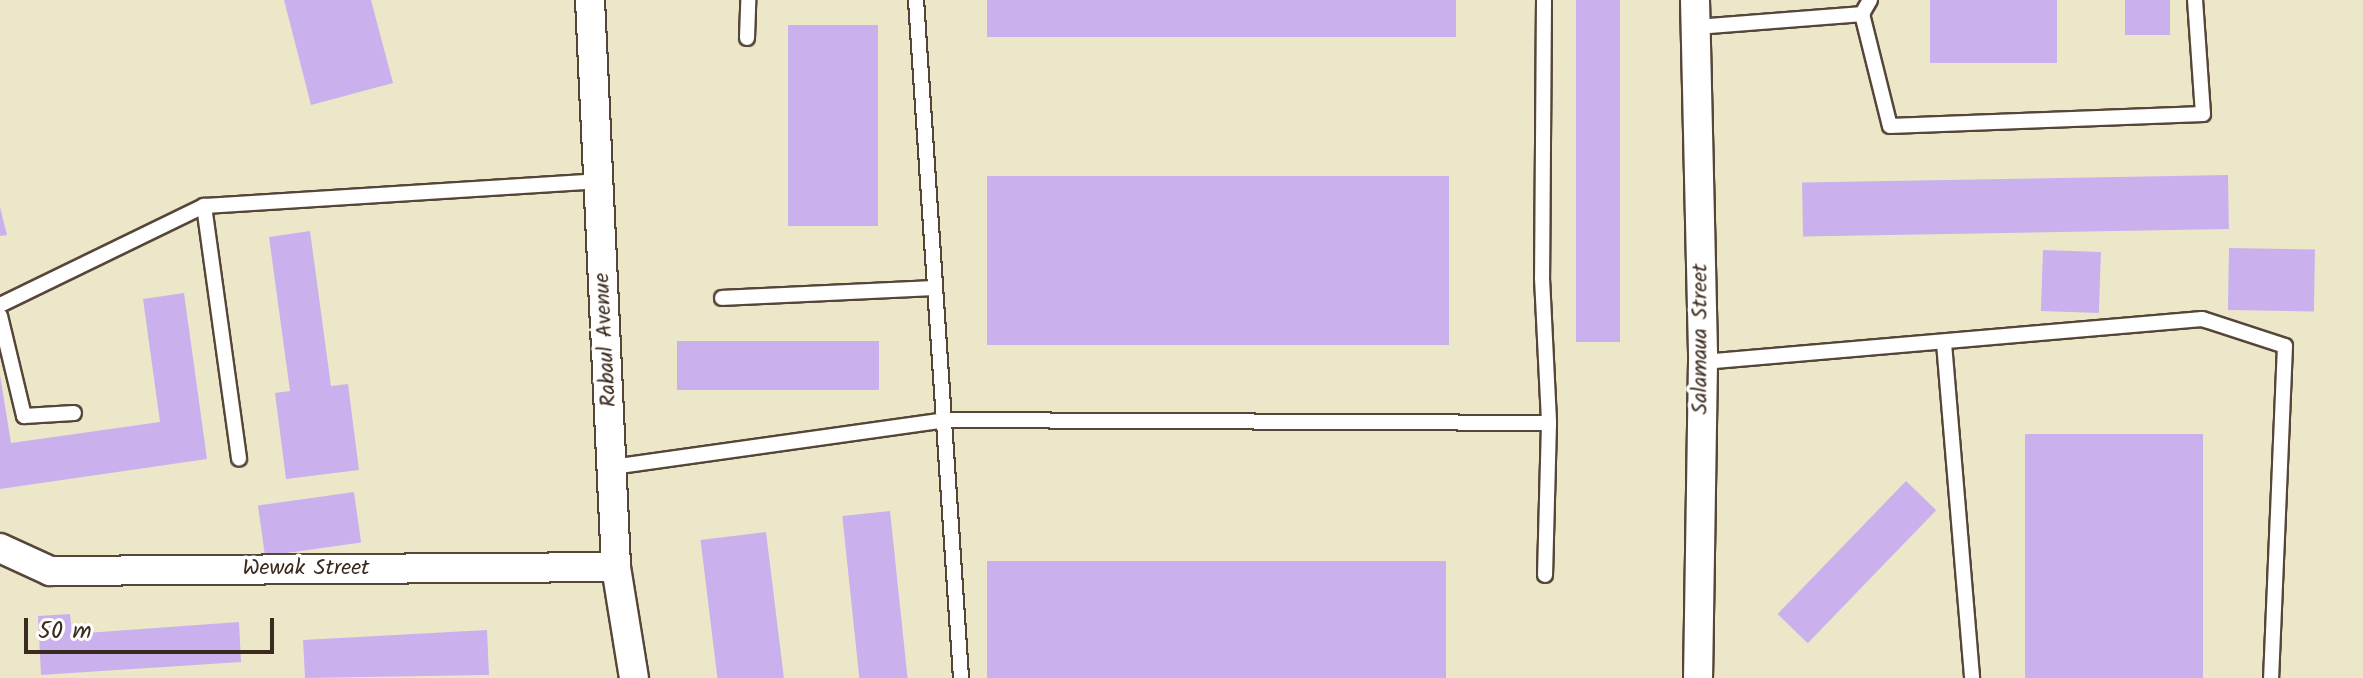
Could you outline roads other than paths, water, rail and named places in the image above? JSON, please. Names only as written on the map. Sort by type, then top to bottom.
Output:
[{"type":"street","name":"Rabaul Avenue","points":[[590,0],[616,567],[634,678]]},
{"type":"street","name":"Salamaua Street","points":[[1696,14],[1703,362],[1698,678]]},
{"type":"street","name":"Wewak Street","points":[[0,548],[50,571],[616,567]]},
{"type":"lane","points":[[747,38],[748,0]]},
{"type":"lane","points":[[916,0],[961,678]]},
{"type":"lane","points":[[1544,0],[1542,278],[1549,423],[1545,575]]},
{"type":"lane","points":[[1696,14],[1866,7],[1890,126],[2203,114],[2195,0]]},
{"type":"lane","points":[[0,305],[204,206],[598,181]]},
{"type":"lane","points":[[204,206],[239,459]]},
{"type":"lane","points":[[722,298],[933,288]]},
{"type":"lane","points":[[0,316],[24,416],[74,413]]},
{"type":"lane","points":[[1703,362],[2202,319],[2285,346],[2271,678]]},
{"type":"lane","points":[[1944,343],[1972,678]]},
{"type":"lane","points":[[612,467],[945,420],[1549,423]]}]
